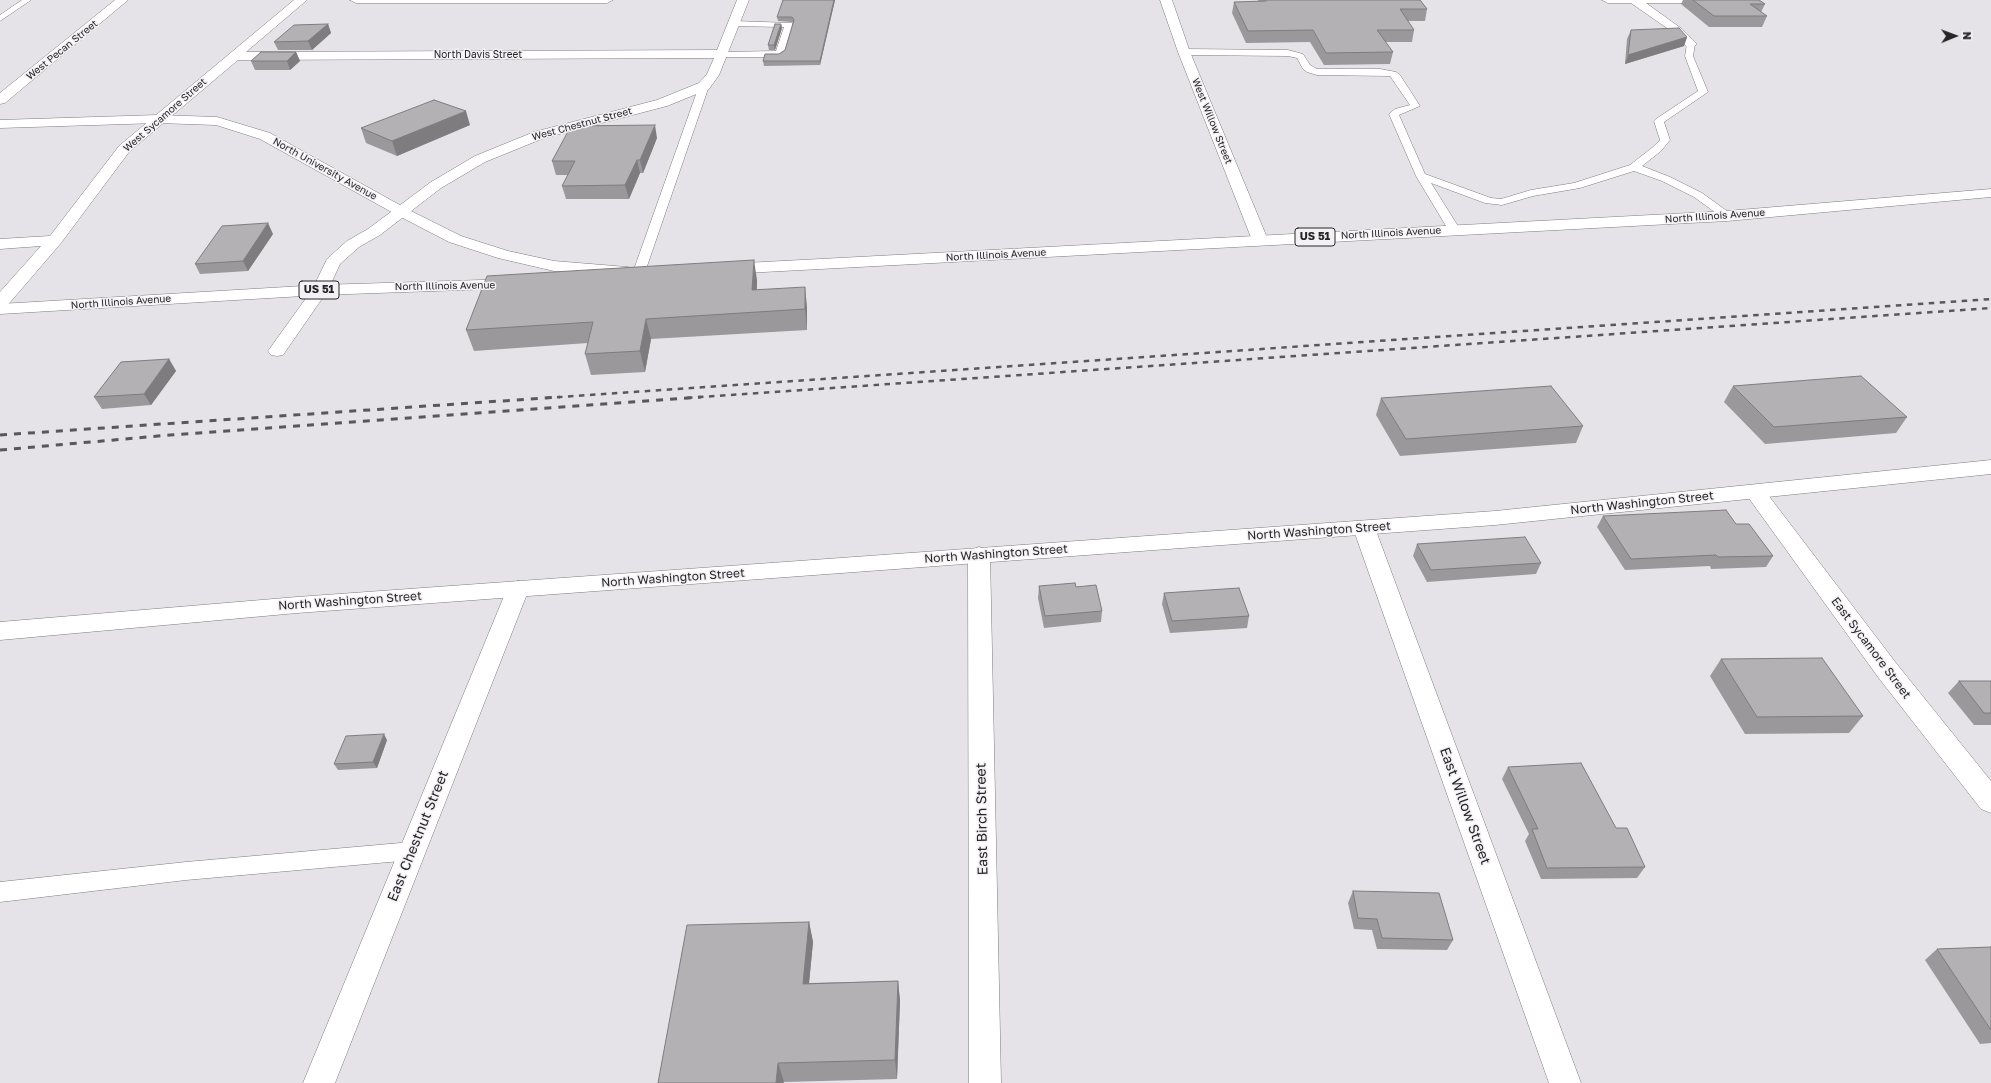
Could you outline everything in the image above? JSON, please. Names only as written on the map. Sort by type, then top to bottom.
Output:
[{"type":"street","name":"West Pecan Street","points":[[0,100],[122,0]]},
{"type":"street","name":"West Sycamore Street","points":[[0,303],[55,240],[124,149],[301,0]]},
{"type":"street","points":[[356,0],[607,0]]},
{"type":"street","points":[[704,86],[713,75],[743,0]]},
{"type":"street","name":"West Willow Street","points":[[1166,0],[1184,52],[1260,240]]},
{"type":"street","points":[[1608,0],[1714,0]]},
{"type":"street","points":[[1634,0],[1678,31],[1691,44]]},
{"type":"street","name":"North Davis Street","points":[[234,56],[722,54]]},
{"type":"street","name":"West Chestnut Street","points":[[277,351],[320,290],[333,262],[353,244],[374,232],[436,185],[480,159],[539,135],[662,103],[704,86]]},
{"type":"street","name":"North University Avenue","points":[[0,124],[158,119],[196,119],[216,121],[265,136],[402,212],[455,239],[504,255],[554,266],[646,272]]},
{"type":"street","name":"North Illinois Avenue","points":[[713,269],[1727,216],[1991,193]]},
{"type":"street","points":[[0,244],[55,240]]},
{"type":"street","points":[[553,282],[646,272]]},
{"type":"street","name":"North Illinois Avenue","points":[[0,309],[320,290],[530,283]]},
{"type":"street","name":"North Washington Street","points":[[0,630],[297,605],[1495,518],[1991,467]]},
{"type":"street","name":"East Sycamore Street","points":[[1755,492],[1887,670],[1991,800]]},
{"type":"street","name":"East Willow Street","points":[[1364,528],[1565,1083]]},
{"type":"street","name":"East Birch Street","points":[[979,555],[985,1083]]},
{"type":"street","name":"East Chestnut Street","points":[[319,1083],[518,589]]},
{"type":"lane","points":[[0,18],[27,0]]},
{"type":"lane","points":[[722,54],[780,54],[789,25],[733,24]]},
{"type":"lane","points":[[1421,176],[1489,201],[1502,202],[1531,193],[1576,186],[1634,167],[1657,149],[1665,140],[1659,121],[1704,92],[1689,56],[1691,44]]},
{"type":"lane","points":[[1184,52],[1288,52],[1300,56],[1306,67],[1317,72],[1380,72],[1393,74],[1397,77],[1415,104],[1414,108],[1398,111],[1394,114],[1421,176],[1455,231]]},
{"type":"lane","points":[[646,272],[704,86]]},
{"type":"lane","points":[[1634,167],[1666,178],[1698,195],[1727,216]]},
{"type":"lane","points":[[0,892],[186,871],[412,851]]},
{"type":"building","points":[[783,0],[834,0],[820,61],[763,61],[765,54],[779,54],[785,50],[794,20],[792,17],[777,17]]},
{"type":"building","points":[[1266,0],[1420,0],[1427,9],[1400,9],[1414,30],[1377,30],[1393,52],[1326,53],[1313,30],[1248,31],[1234,2]]},
{"type":"building","points":[[1693,0],[1759,0],[1765,4],[1750,4],[1767,16],[1714,16]]},
{"type":"building","points":[[328,24],[308,41],[274,42],[294,25]]},
{"type":"building","points":[[775,24],[781,24],[774,45],[768,45]]},
{"type":"building","points":[[1679,28],[1687,37],[1628,55],[1631,30]]},
{"type":"building","points":[[261,52],[296,52],[287,61],[251,61]]},
{"type":"building","points":[[434,100],[466,111],[392,141],[361,128]]},
{"type":"building","points":[[655,125],[640,160],[637,160],[625,185],[562,186],[575,161],[552,161],[571,126]]},
{"type":"building","points":[[268,223],[243,261],[195,264],[222,226]]},
{"type":"building","points":[[754,260],[752,290],[805,287],[805,309],[646,319],[640,351],[585,354],[593,322],[466,330],[487,276]]},
{"type":"building","points":[[169,359],[144,394],[94,397],[121,362]]},
{"type":"building","points":[[1861,376],[1907,417],[1774,427],[1733,386]]},
{"type":"building","points":[[1551,386],[1583,426],[1406,439],[1381,398]]},
{"type":"building","points":[[1726,510],[1736,524],[1749,524],[1773,556],[1718,557],[1716,555],[1631,559],[1603,516]]},
{"type":"building","points":[[1525,537],[1541,563],[1431,570],[1417,544]]},
{"type":"building","points":[[1075,583],[1076,587],[1096,585],[1102,611],[1045,616],[1039,586]]},
{"type":"building","points":[[1239,588],[1249,616],[1172,621],[1164,593]]},
{"type":"building","points":[[1822,658],[1863,716],[1757,717],[1721,659]]},
{"type":"building","points":[[1959,681],[1991,681],[1991,713],[1984,713]]},
{"type":"building","points":[[384,734],[373,762],[334,764],[346,736]]},
{"type":"building","points":[[1581,763],[1616,828],[1627,828],[1645,867],[1547,868],[1532,829],[1538,829],[1508,767]]},
{"type":"building","points":[[1353,891],[1439,893],[1453,940],[1382,938],[1377,919],[1358,918]]},
{"type":"building","points":[[809,922],[803,984],[898,981],[895,1060],[778,1063],[776,1083],[658,1083],[687,925]]},
{"type":"building","points":[[1991,947],[1991,1030],[1937,949]]},
{"type":"railway","points":[[546,398],[1991,299]]},
{"type":"railway","points":[[688,398],[1991,308]]},
{"type":"railway","points":[[0,435],[560,397]]},
{"type":"railway","points":[[688,398],[701,397]]},
{"type":"railway","points":[[0,450],[170,435],[688,398]]}]
